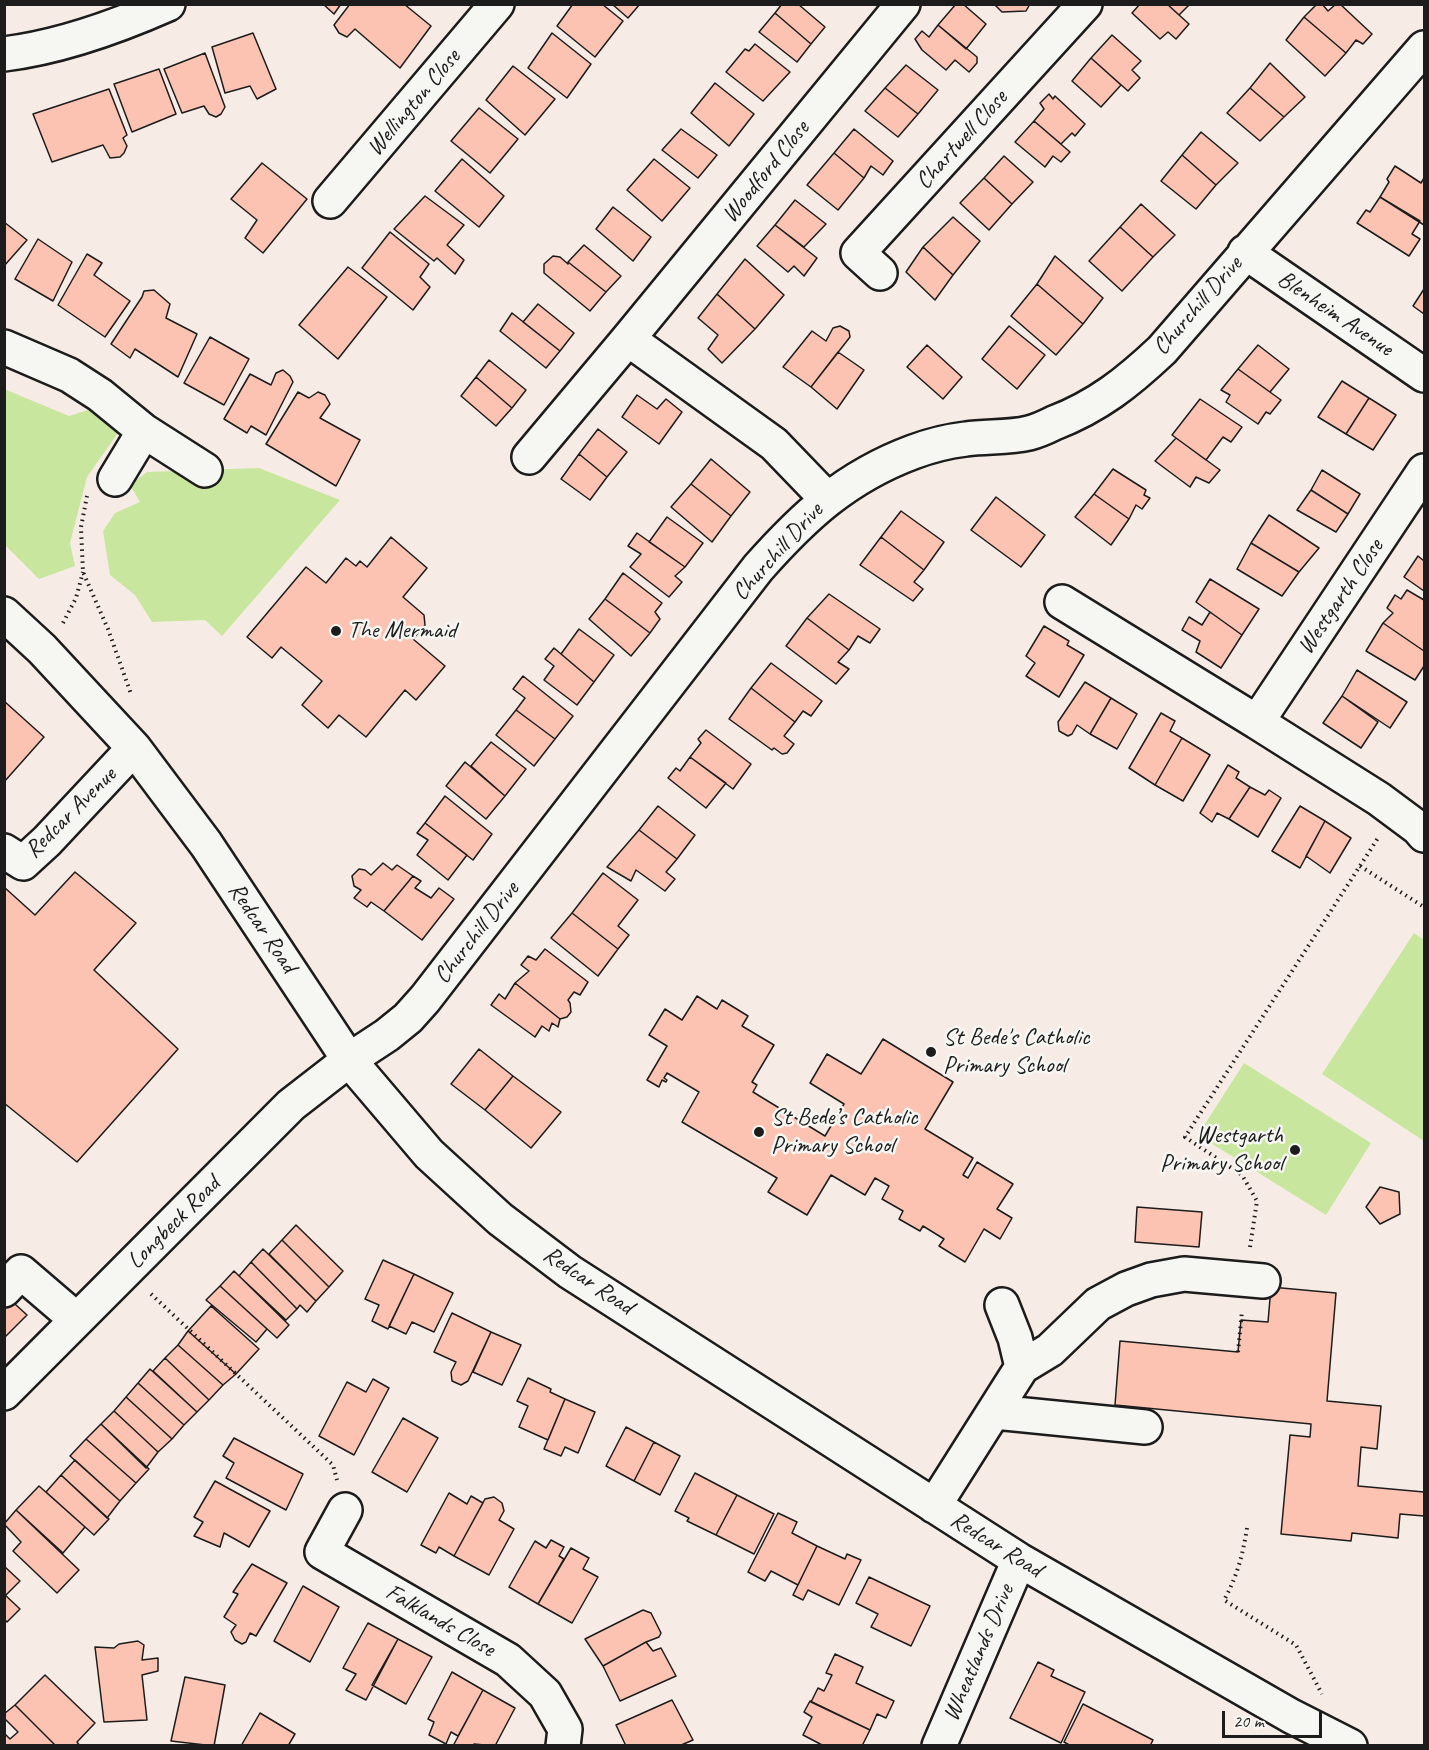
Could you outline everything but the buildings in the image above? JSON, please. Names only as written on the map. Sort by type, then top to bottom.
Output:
[{"type":"street","points":[[4,54],[38,50],[126,13],[168,4]]},
{"type":"street","name":"Wellington Close","points":[[330,201],[497,4]]},
{"type":"street","name":"Woodford Close","points":[[529,457],[903,4]]},
{"type":"street","name":"Chartwell Close","points":[[880,273],[858,253],[1084,4]]},
{"type":"street","name":"Churchill Drive","points":[[349,1060],[387,1035],[408,1018],[425,999],[758,568],[784,538],[827,499],[866,474],[913,452],[963,439],[1029,433],[1098,403],[1128,382],[1162,350],[1425,48]]},
{"type":"street","name":"Blenheim Avenue","points":[[1245,252],[1425,375]]},
{"type":"street","points":[[628,339],[774,444],[827,499]]},
{"type":"street","points":[[4,347],[69,375],[100,395],[144,431],[205,470]]},
{"type":"street","points":[[115,479],[144,431]]},
{"type":"street","name":"Westgarth Close","points":[[1257,723],[1425,471]]},
{"type":"street","points":[[1062,602],[1257,723],[1386,806],[1425,835]]},
{"type":"street","name":"Redcar Road","points":[[4,614],[42,649],[134,748],[206,844],[349,1060],[429,1154],[500,1219],[570,1272],[1019,1560],[1291,1716],[1350,1746]]},
{"type":"street","name":"Redcar Avenue","points":[[4,851],[23,863],[47,841],[134,748]]},
{"type":"street","name":"Longbeck Road","points":[[4,1393],[291,1105],[349,1060]]},
{"type":"street","points":[[4,1290],[21,1272],[77,1320]]},
{"type":"street","points":[[934,1506],[1022,1366],[1050,1350],[1098,1304],[1126,1289],[1151,1280],[1184,1274],[1254,1280]]},
{"type":"street","points":[[1002,1305],[1015,1338],[1022,1366]]},
{"type":"street","points":[[995,1412],[1145,1427]]},
{"type":"street","name":"Falklands Close","points":[[345,1510],[321,1552],[508,1660],[545,1694],[565,1729],[563,1746]]},
{"type":"street","name":"Wheatlands Drive","points":[[939,1746],[1019,1560]]},
{"type":"path","points":[[42,649],[61,626],[76,598],[82,572],[81,527],[85,499],[100,470],[115,479]]},
{"type":"path","points":[[82,572],[108,629],[138,713],[134,748]]},
{"type":"path","points":[[1238,1352],[1254,1280],[1257,1201],[1242,1175],[1185,1137],[1360,866],[1386,806]]},
{"type":"path","points":[[1360,866],[1425,907]]},
{"type":"path","points":[[127,1270],[333,1465],[345,1510]]},
{"type":"path","points":[[1247,1528],[1243,1554],[1234,1581],[1224,1600],[1296,1645],[1323,1695]]},
{"type":"green space","points":[[4,389],[69,416],[98,407],[118,433],[87,477],[70,543],[75,566],[39,579],[5,545]]},
{"type":"green space","points":[[259,468],[340,500],[222,636],[205,620],[152,622],[135,595],[110,575],[103,531],[115,513],[140,502],[130,485],[147,472]]},
{"type":"green space","points":[[1414,933],[1424,940],[1424,1141],[1322,1074]]},
{"type":"green space","points":[[1244,1063],[1371,1143],[1326,1215],[1198,1135]]},
{"type":"place","name":"The Mermaid","points":[[336,631]]},
{"type":"place","name":"St Bede's Catholic Primary School","points":[[931,1052]]},
{"type":"place","name":"St Bede’s Catholic Primary School","points":[[759,1132]]},
{"type":"place","name":"Westgarth Primary School","points":[[1295,1150]]}]
